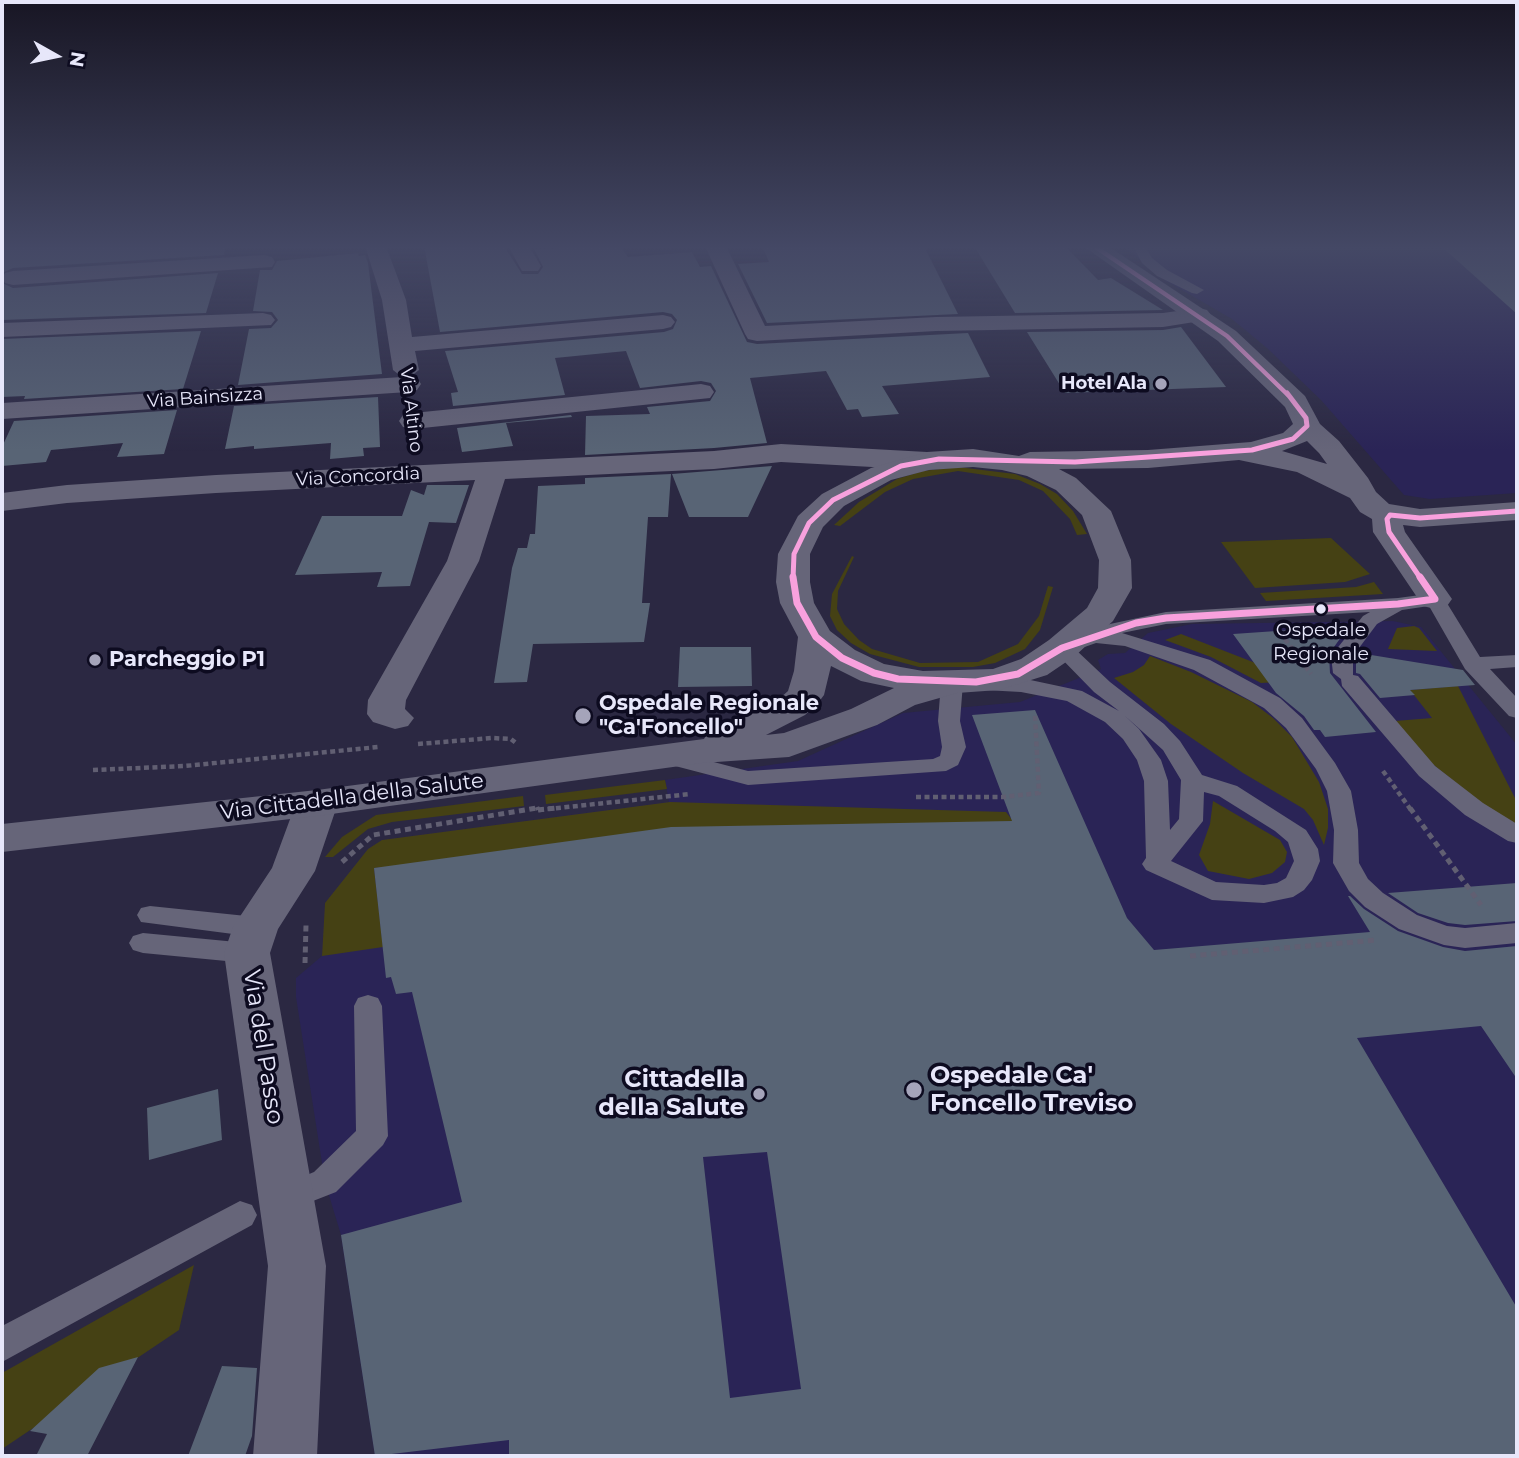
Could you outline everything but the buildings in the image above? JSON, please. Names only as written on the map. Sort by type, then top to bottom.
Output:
[{"type":"street","name":"Via Altino","points":[[396,314],[419,474]]},
{"type":"street","points":[[747,314],[757,334],[936,324],[1163,320],[1199,315],[1245,351],[1296,402],[1306,418],[1300,433]]},
{"type":"street","points":[[2,330],[263,320]]},
{"type":"street","name":"Via Altino","points":[[402,345],[663,322]]},
{"type":"street","name":"Via Bainsizza","points":[[2,411],[408,384]]},
{"type":"street","points":[[413,421],[701,392]]},
{"type":"street","points":[[1003,461],[1037,470],[1066,484],[1096,511],[1110,540],[1115,560],[1115,588],[1101,614],[1075,643],[1018,674],[964,682],[910,681],[874,673],[842,658],[816,638],[796,603],[793,582],[794,554],[809,523],[834,500],[881,474],[901,466],[927,461],[973,458],[1003,461],[1141,459],[1227,453],[1252,450],[1300,433],[1329,447],[1358,484],[1371,506],[1391,515],[1420,519],[1517,511]]},
{"type":"street","name":"Via Concordia","points":[[2,502],[108,491],[714,460],[780,453],[927,461]]},
{"type":"street","points":[[1227,453],[1277,458],[1307,466],[1332,475],[1361,493]]},
{"type":"street","points":[[1096,511],[1098,494],[1105,481],[1141,459]]},
{"type":"street","name":"Via Concordia","points":[[714,460],[782,462],[806,468],[824,478],[834,500]]},
{"type":"street","points":[[396,718],[386,714],[387,700],[463,561],[493,471]]},
{"type":"street","points":[[1391,515],[1387,519],[1389,532],[1435,599]]},
{"type":"street","name":"Via Cittadella della Salute","points":[[683,754],[792,707],[805,695],[812,671],[816,638]]},
{"type":"street","name":"Via Cittadella della Salute","points":[[2,838],[317,803],[683,754],[789,745],[864,717],[902,697],[964,682]]},
{"type":"street","points":[[252,940],[293,871],[317,803]]},
{"type":"street","name":"Via del Passo","points":[[252,940],[297,1266],[285,1456]]},
{"type":"lane","points":[[1075,643],[1136,623],[1166,618],[1398,604],[1435,599],[1473,664],[1517,711]]},
{"type":"lane","points":[[1398,604],[1370,620],[1342,656],[1347,677],[1427,771],[1474,809],[1517,835]]},
{"type":"lane","points":[[1075,643],[1127,640],[1178,655],[1224,675],[1272,703],[1294,723],[1310,743],[1339,791],[1346,830],[1346,863],[1358,886],[1374,900],[1425,930],[1465,938],[1517,933]]},
{"type":"lane","points":[[1075,643],[1102,687],[1156,729],[1172,746],[1193,780],[1191,821],[1154,864],[1212,891],[1233,894],[1283,891],[1295,884],[1303,874],[1307,861],[1305,849],[1284,824],[1228,791],[1193,780]]},
{"type":"lane","points":[[1473,664],[1517,661]]},
{"type":"lane","points":[[683,754],[748,778],[938,766],[950,760],[954,747],[949,720],[964,682],[1021,685],[1074,696],[1104,711],[1122,725],[1149,760],[1156,781],[1158,857]]},
{"type":"lane","points":[[150,915],[252,940]]},
{"type":"lane","points":[[143,943],[252,940]]},
{"type":"lane","points":[[313,1187],[325,1182],[372,1136],[368,1006]]},
{"type":"lane","points":[[2,1345],[240,1215]]},
{"type":"path","points":[[1381,768],[1437,845]]},
{"type":"shaded area","points":[[1223,314],[1517,314],[1517,493],[1430,499],[1404,495],[1321,400],[1267,348]]},
{"type":"shaded area","points":[[958,467],[1015,474],[1040,484],[1057,494],[1073,511],[1087,534],[1077,535],[1070,519],[1043,491],[1019,480],[958,471],[913,479],[885,492],[840,526],[834,525],[859,502],[897,479],[923,471]]},
{"type":"shaded area","points":[[1331,538],[1370,574],[1345,582],[1255,588],[1221,542]]},
{"type":"shaded area","points":[[852,556],[854,557],[838,591],[837,609],[844,624],[872,649],[920,663],[978,662],[1018,644],[1039,616],[1048,586],[1053,587],[1040,630],[1025,649],[995,663],[973,667],[919,667],[870,654],[851,643],[837,630],[830,616],[832,594]]},
{"type":"shaded area","points":[[1374,582],[1383,594],[1266,601],[1260,593],[1356,587]]},
{"type":"shaded area","name":"Ospedale Ca' Foncello Treviso","points":[[1393,621],[1421,627],[1517,745],[1517,1456],[375,1456],[341,1235],[325,1182],[296,997],[296,978],[322,956],[325,903],[368,849],[382,840],[669,802],[665,780],[798,761],[903,713],[1020,702],[1101,669],[1098,660],[1108,654],[1125,653],[1148,633],[1192,624]]},
{"type":"shaded area","points":[[1397,628],[1419,628],[1437,651],[1388,649]]},
{"type":"shaded area","points":[[1181,634],[1294,678],[1294,681],[1261,683],[1211,657],[1165,640]]},
{"type":"shaded area","points":[[1150,656],[1191,672],[1252,702],[1292,737],[1319,782],[1328,809],[1324,845],[1313,820],[1304,809],[1243,773],[1171,724],[1114,678],[1133,672],[1144,665]]},
{"type":"shaded area","points":[[1458,686],[1517,802],[1517,826],[1497,815],[1431,763],[1395,721],[1432,718],[1410,690]]},
{"type":"shaded area","points":[[665,780],[667,789],[546,804],[545,795]]},
{"type":"shaded area","points":[[523,796],[524,806],[392,822],[368,829],[333,857],[325,857],[342,837],[376,815]]},
{"type":"shaded area","points":[[1213,801],[1280,840],[1287,852],[1285,862],[1272,873],[1249,879],[1208,871],[1199,855],[1210,824]]},
{"type":"shaded area","points":[[670,802],[1006,812],[1013,821],[374,868],[383,947],[322,956],[325,903],[368,849],[382,840]]},
{"type":"shaded area","points":[[194,1265],[179,1330],[2,1449],[2,1373]]},
{"type":"transit line","points":[[1195,314],[1227,336],[1296,402],[1306,418],[1307,426],[1293,439],[1252,450],[1075,462],[939,459],[901,466],[881,474],[833,500],[809,523],[794,554],[793,582],[797,603],[816,637],[842,658],[874,673],[898,679],[976,682],[1018,674],[1062,648],[1136,623],[1166,618],[1398,604],[1435,599],[1389,532],[1387,519],[1390,515],[1420,518],[1517,511]]},
{"type":"place","name":"Hotel Ala","points":[[1161,384]]},
{"type":"place","name":"Ospedale Regionale","points":[[1321,609]]},
{"type":"place","name":"Parcheggio P1","points":[[95,660]]},
{"type":"place","name":"Ospedale Regionale \"Ca'Foncello\"","points":[[583,716]]},
{"type":"place","name":"Ospedale Ca' Foncello Treviso","points":[[914,1090]]},
{"type":"place","name":"Cittadella della Salute","points":[[759,1094]]}]
